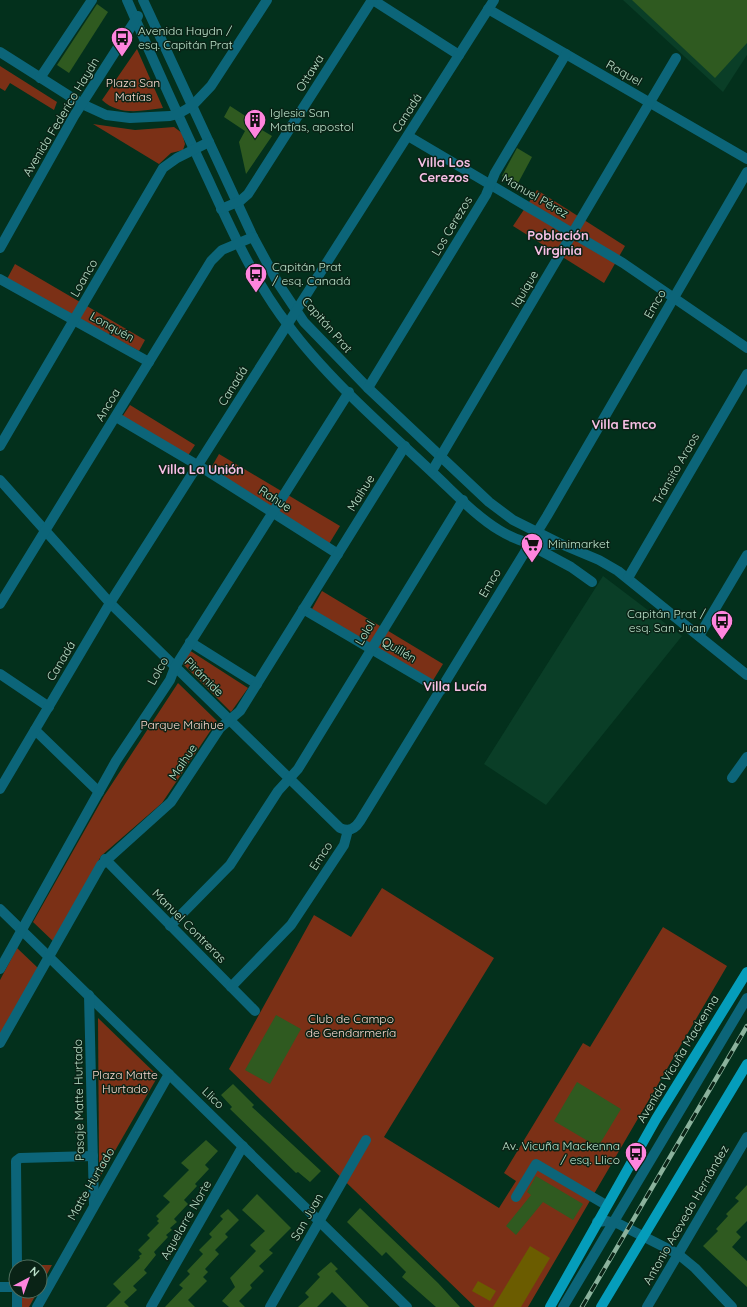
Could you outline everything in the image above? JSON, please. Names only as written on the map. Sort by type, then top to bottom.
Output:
[{"type":"main road","name":"Avenida Vicuña Mackenna","points":[[550,1307],[606,1205],[664,1106],[747,972]]},
{"type":"main road","points":[[602,1307],[747,1064]]},
{"type":"street","points":[[40,78],[92,0]]},
{"type":"street","name":"Capitán Prat","points":[[127,0],[238,243],[266,293],[287,325],[311,353],[349,392],[462,500],[502,532],[529,544],[576,570],[592,582]]},
{"type":"street","points":[[0,52],[82,104],[106,115],[117,117],[164,117],[178,114],[192,106],[206,92],[217,78],[267,0]]},
{"type":"street","points":[[372,0],[459,55]]},
{"type":"street","name":"Ottawa","points":[[222,209],[244,198],[250,190],[372,0]]},
{"type":"street","name":"Canadá","points":[[0,789],[110,603],[494,0]]},
{"type":"street","name":"Capitán Prat","points":[[145,1],[253,237],[278,283],[296,311],[316,334],[368,388],[440,458],[501,511],[537,532],[599,560],[628,578],[747,675]]},
{"type":"street","name":"Avenida Federico Haydn","points":[[0,248],[82,104],[136,19],[145,1]]},
{"type":"street","name":"Raquel","points":[[488,9],[747,159]]},
{"type":"street","name":"Los Cerezos","points":[[368,388],[486,195],[490,184],[566,54]]},
{"type":"street","name":"Iquique","points":[[432,471],[676,58]]},
{"type":"street","name":"Manuel Pérez","points":[[408,136],[628,266],[747,348]]},
{"type":"street","name":"Loanco","points":[[0,446],[163,168],[171,161],[194,148],[209,142]]},
{"type":"street","name":"Emco","points":[[231,987],[291,925],[344,845],[348,830],[357,826],[537,532],[747,172]]},
{"type":"street","name":"Ancoa","points":[[0,604],[214,257],[222,250],[253,237]]},
{"type":"street","name":"Lonquén","points":[[0,279],[149,362]]},
{"type":"street","name":"Tránsito Araos","points":[[628,578],[747,374]]},
{"type":"street","name":"Lolco","points":[[0,969],[116,761],[170,680],[175,667],[190,642],[349,392]]},
{"type":"street","name":"Rahue","points":[[116,417],[198,466],[338,554]]},
{"type":"street","name":"Maihue","points":[[0,1043],[97,870],[105,859],[171,802],[220,728],[240,711],[405,446]]},
{"type":"street","name":"Pirámide","points":[[0,480],[110,603],[340,828],[348,830]]},
{"type":"street","name":"Lolol","points":[[170,926],[230,865],[278,791],[298,769],[462,500]]},
{"type":"street","name":"Capitán Prat","points":[[529,544],[549,546],[561,544]]},
{"type":"street","points":[[699,636],[747,555]]},
{"type":"street","name":"Quillén","points":[[303,609],[440,690]]},
{"type":"street","name":"Pirámide","points":[[190,642],[257,684]]},
{"type":"street","points":[[0,674],[49,707]]},
{"type":"street","points":[[35,730],[98,792]]},
{"type":"street","points":[[732,778],[747,757]]},
{"type":"street","name":"Manuel Contreras","points":[[105,859],[255,1011]]},
{"type":"street","name":"Llico","points":[[0,909],[320,1221],[406,1307]]},
{"type":"street","name":"Pasaje Matte Hurtado","points":[[89,995],[94,1205]]},
{"type":"street","points":[[570,1307],[616,1224],[747,998]]},
{"type":"street","points":[[563,1307],[747,1011]]},
{"type":"street","name":"Matte Hurtado","points":[[37,1307],[169,1074]]},
{"type":"street","name":"Antonio Acevedo Hernández","points":[[647,1307],[747,1137]]},
{"type":"street","name":"San Juan","points":[[270,1307],[366,1140]]},
{"type":"street","name":"Aquelarre Norte","points":[[151,1307],[243,1146]]},
{"type":"street","points":[[17,1259],[16,1161],[20,1158],[93,1156]]},
{"type":"street","points":[[516,1197],[536,1164],[606,1205]]},
{"type":"street","points":[[597,1222],[616,1224],[678,1254],[695,1268],[732,1307]]},
{"type":"shaded area","points":[[623,0],[747,0],[747,55],[723,92]]},
{"type":"shaded area","points":[[603,576],[682,636],[546,805],[484,764]]},
{"type":"shaded area","points":[[530,1246],[550,1258],[521,1307],[493,1307]]},
{"type":"shaded area","points":[[478,1281],[496,1291],[490,1301],[472,1291]]},
{"type":"green space","name":"Plaza San Matías","points":[[137,49],[163,108],[139,111],[123,110],[109,105],[102,100]]},
{"type":"green space","points":[[0,66],[57,102],[54,110],[10,83],[5,91],[0,88]]},
{"type":"green space","points":[[93,124],[135,130],[174,127],[182,133],[185,144],[183,150],[171,153],[159,164]]},
{"type":"green space","points":[[537,190],[625,246],[604,283],[513,226]]},
{"type":"green space","points":[[15,264],[145,340],[139,351],[7,279]]},
{"type":"green space","points":[[130,405],[195,445],[187,457],[122,417]]},
{"type":"green space","points":[[219,454],[340,526],[329,544],[211,468]]},
{"type":"green space","points":[[322,591],[443,664],[432,682],[312,609]]},
{"type":"green space","name":"Parque Maihue","points":[[189,650],[248,688],[231,712],[182,663]]},
{"type":"green space","name":"Parque Maihue","points":[[178,683],[217,721],[162,803],[101,856],[55,943],[33,922],[104,796]]},
{"type":"green space","name":"Club de Campo de Gendarmería","points":[[382,888],[494,958],[384,1137],[499,1208],[516,1181],[504,1173],[583,1043],[590,1047],[663,927],[727,966],[528,1307],[475,1307],[229,1069],[314,915],[351,937]]},
{"type":"green space","points":[[17,948],[39,969],[0,1039],[0,980]]},
{"type":"green space","name":"Plaza Matte Hurtado","points":[[98,1018],[158,1076],[101,1175],[99,1161]]},
{"type":"green space","points":[[48,1265],[52,1265],[48,1272]]},
{"type":"green space","points":[[22,1299],[34,1299],[29,1307],[22,1307]]},
{"type":"building","points":[[632,0],[747,0],[747,43],[715,78]]},
{"type":"building","points":[[97,4],[108,12],[69,73],[57,65]]},
{"type":"building","name":"Iglesia San Matías, apostol","points":[[230,106],[264,128],[262,130],[272,136],[246,174],[239,142],[245,131],[224,117]]},
{"type":"building","points":[[517,148],[532,157],[517,185],[502,176]]},
{"type":"building","points":[[276,1015],[301,1029],[270,1084],[245,1070]]},
{"type":"building","points":[[577,1082],[621,1109],[598,1147],[554,1121]]},
{"type":"building","points":[[233,1084],[254,1105],[252,1107],[321,1171],[310,1182],[298,1172],[296,1173],[230,1109],[232,1107],[221,1095]]},
{"type":"building","points":[[206,1140],[218,1151],[205,1165],[209,1169],[195,1184],[197,1186],[184,1200],[188,1204],[174,1219],[177,1222],[170,1228],[172,1230],[166,1235],[168,1237],[154,1252],[156,1255],[144,1270],[147,1273],[133,1286],[137,1290],[124,1302],[129,1307],[106,1307],[121,1292],[113,1284],[140,1258],[139,1256],[142,1254],[138,1250],[150,1238],[147,1235],[159,1223],[157,1221],[159,1219],[156,1216],[170,1202],[163,1196],[189,1170],[181,1163]]},
{"type":"building","points":[[536,1176],[583,1204],[573,1220],[543,1202],[516,1235],[506,1226],[531,1195],[527,1192]]},
{"type":"building","points":[[747,1185],[747,1221],[736,1232],[741,1237],[732,1247],[747,1261],[747,1287],[703,1246],[718,1231],[716,1229],[728,1216],[726,1214],[739,1201],[735,1198]]},
{"type":"building","points":[[257,1194],[291,1228],[269,1250],[273,1253],[259,1266],[264,1271],[250,1285],[252,1288],[239,1301],[245,1307],[229,1307],[222,1301],[235,1287],[230,1278],[256,1251],[250,1245],[265,1231],[242,1210]]},
{"type":"building","points":[[360,1208],[438,1283],[460,1307],[436,1307],[402,1277],[406,1272],[386,1252],[382,1256],[347,1222]]},
{"type":"building","points":[[228,1209],[239,1220],[225,1234],[228,1237],[215,1250],[219,1254],[205,1269],[208,1272],[203,1277],[207,1281],[188,1300],[195,1307],[165,1307],[183,1288],[179,1285],[190,1274],[187,1271],[203,1254],[199,1250],[212,1237],[209,1234],[223,1219],[220,1216]]},
{"type":"building","points":[[331,1262],[338,1269],[335,1271],[369,1307],[347,1307],[332,1292],[317,1307],[298,1307],[309,1297],[305,1293],[320,1277],[317,1274]]},
{"type":"railway","points":[[582,1307],[747,1026]]},
{"type":"place","name":"Avenida Haydn / esq. Capitán Prat","points":[[122,58]]},
{"type":"place","name":"Iglesia San Matías, apostol","points":[[255,140]]},
{"type":"place","name":"Capitán Prat / esq. Canadá","points":[[256,294]]},
{"type":"place","name":"Minimarket","points":[[532,564]]},
{"type":"place","name":"Capitán Prat / esq. San Juan","points":[[722,640]]},
{"type":"place","name":"Av. Vicuña Mackenna / esq. Llico","points":[[636,1172]]},
{"type":"district","name":"Villa Los Cerezos","points":[[444,170]]},
{"type":"district","name":"Población Virginia","points":[[558,242]]},
{"type":"district","name":"Villa Emco","points":[[624,424]]},
{"type":"district","name":"Villa La Unión","points":[[201,469]]},
{"type":"district","name":"Villa Lucía","points":[[455,686]]}]
